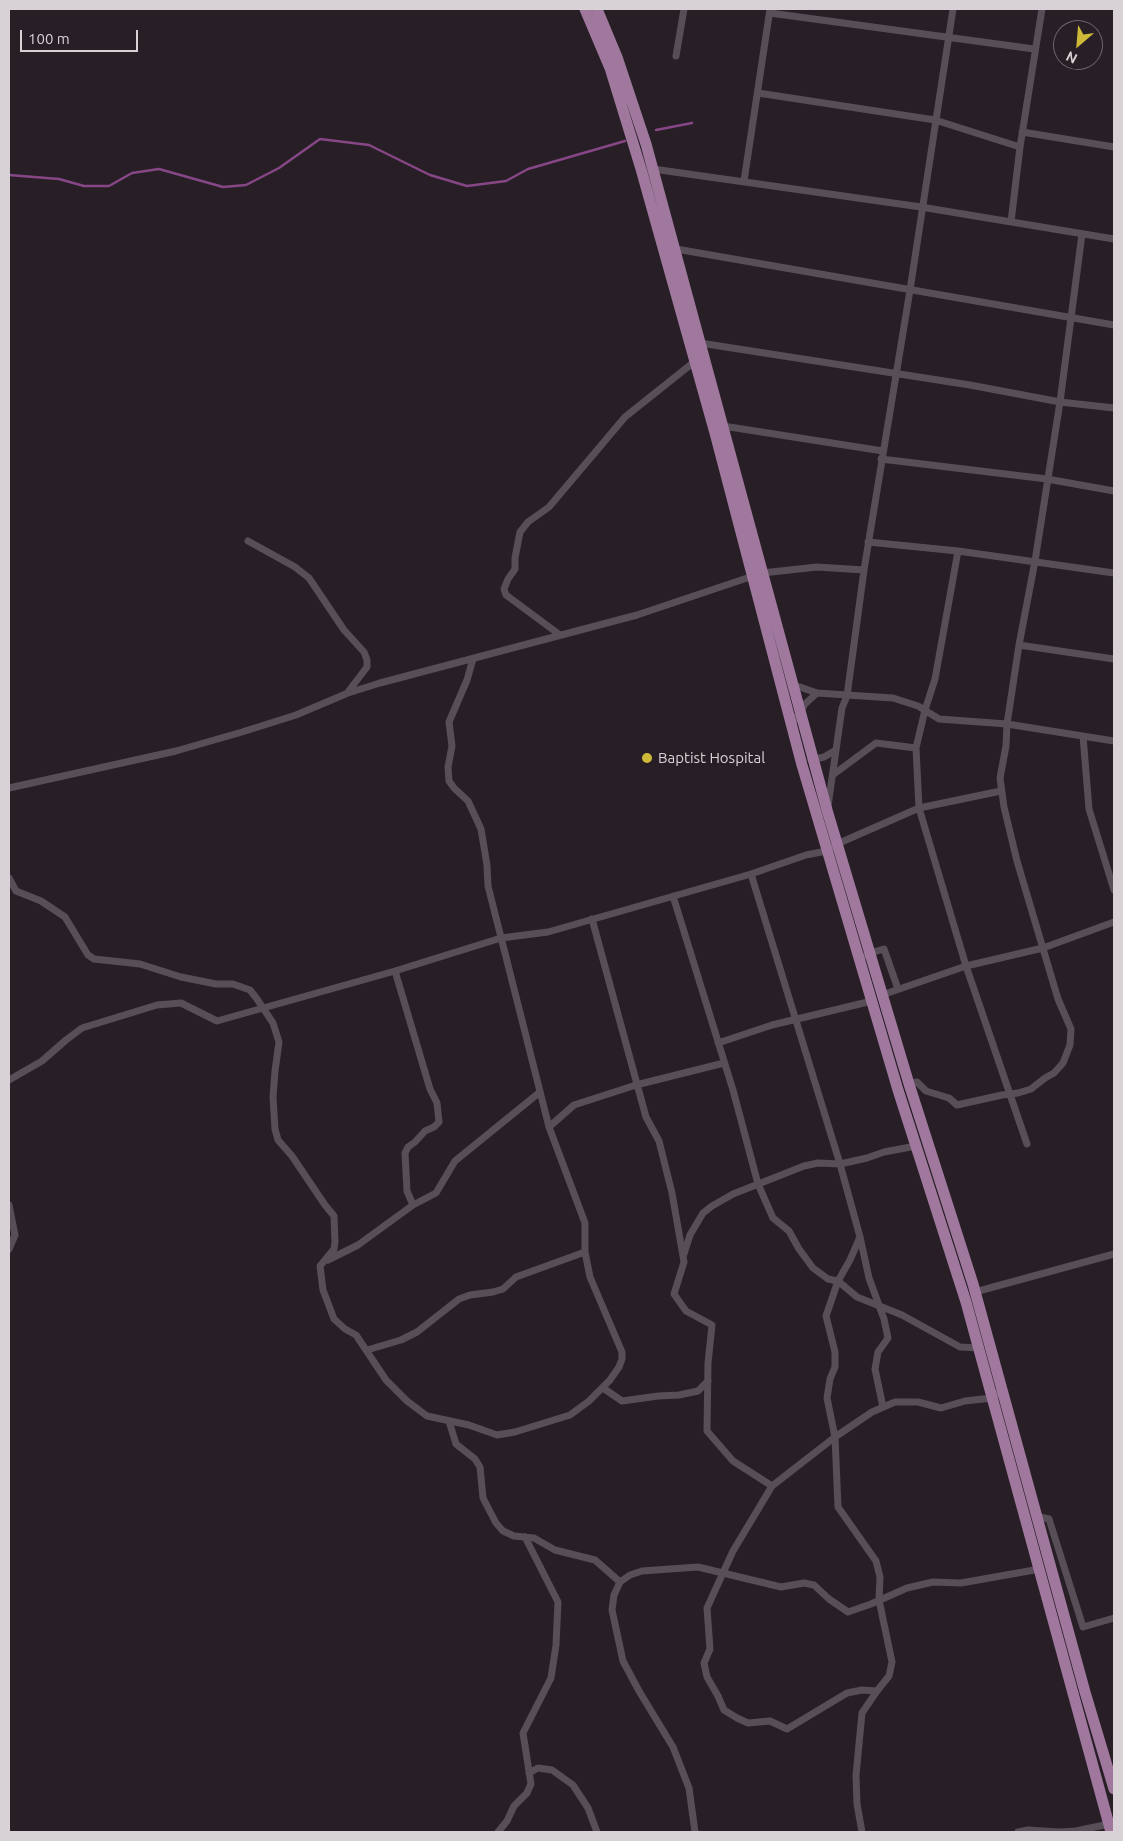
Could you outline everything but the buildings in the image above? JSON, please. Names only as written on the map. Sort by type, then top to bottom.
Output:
[{"type":"main road","points":[[585,9],[610,68],[635,150],[694,362],[757,575],[800,711],[837,844],[909,1084],[975,1292],[984,1346],[1040,1569],[1110,1828]]},
{"type":"main road","points":[[597,9],[617,57],[646,144],[669,232],[676,249],[723,426],[802,765],[916,1146],[966,1302],[984,1346]]},
{"type":"main road","points":[[997,1394],[1036,1516],[1114,1789]]},
{"type":"street","points":[[676,56],[684,9]]},
{"type":"street","points":[[827,810],[834,774],[842,708],[847,696],[853,638],[882,451],[910,290],[934,120],[953,9]]},
{"type":"street","points":[[1011,222],[1034,49],[1042,9]]},
{"type":"street","points":[[744,181],[770,11],[1034,49]]},
{"type":"street","points":[[758,93],[934,120],[1020,146]]},
{"type":"street","points":[[1022,132],[1114,147]]},
{"type":"street","points":[[653,170],[744,181],[921,207],[1114,238]]},
{"type":"street","points":[[909,1084],[917,1082],[926,1091],[949,1098],[957,1105],[1031,1089],[1054,1073],[1063,1063],[1070,1046],[1071,1029],[1058,999],[1017,861],[1004,807],[1000,778],[1019,645],[1035,561],[1060,402],[1082,234]]},
{"type":"street","points":[[676,249],[1114,325]]},
{"type":"street","points":[[700,343],[895,373],[1060,402],[1114,408]]},
{"type":"street","points":[[560,635],[506,595],[504,589],[515,569],[520,532],[528,522],[549,507],[625,417],[694,362]]},
{"type":"street","points":[[723,426],[882,451]]},
{"type":"street","points":[[881,459],[1047,479],[1114,491]]},
{"type":"street","points":[[248,541],[295,567],[309,578],[344,630],[364,652],[367,667],[348,693]]},
{"type":"street","points":[[868,542],[958,551],[1114,573]]},
{"type":"street","points":[[958,551],[935,679],[916,748],[919,808],[966,966],[1027,1144]]},
{"type":"street","points":[[9,788],[176,750],[242,732],[296,714],[348,693],[637,615],[757,575],[817,567],[864,570]]},
{"type":"street","points":[[1019,645],[1114,658]]},
{"type":"street","points":[[9,878],[16,891],[42,901],[65,917],[88,956],[94,959],[140,964],[180,977],[216,984],[233,984],[250,990],[264,1008],[273,1023],[279,1042],[274,1097],[275,1128],[278,1140],[292,1156],[334,1216],[334,1249],[320,1266],[323,1290],[334,1319],[345,1329],[356,1334],[386,1380],[407,1401],[428,1416],[449,1422],[470,1424],[497,1436],[570,1415],[603,1388],[619,1367],[622,1352],[590,1277],[585,1252],[585,1223],[549,1127],[488,886],[487,865],[481,830],[471,806],[464,796],[450,785],[448,775],[452,746],[449,722],[467,680],[473,658]]},
{"type":"street","points":[[792,688],[800,687],[817,693],[847,696],[893,698],[925,710],[939,719],[1007,724],[1114,741]]},
{"type":"street","points":[[792,724],[805,704],[817,693]]},
{"type":"street","points":[[1083,736],[1089,809],[1114,890]]},
{"type":"street","points":[[834,774],[876,743],[916,748]]},
{"type":"street","points":[[802,765],[812,759],[824,757],[836,750]]},
{"type":"street","points":[[9,1080],[42,1062],[82,1028],[157,1004],[181,1003],[218,1022],[501,938],[548,932],[751,874],[806,855],[827,851],[837,844],[919,808],[1002,791]]},
{"type":"street","points":[[751,874],[840,1164],[869,1278],[884,1318],[888,1338],[878,1352],[875,1369],[883,1407]]},
{"type":"street","points":[[673,896],[724,1063],[758,1184],[773,1218],[788,1231],[798,1249],[813,1268],[828,1279],[838,1281],[857,1297],[928,1328],[960,1347],[984,1346]]},
{"type":"street","points":[[592,919],[636,1085],[646,1118],[656,1135],[663,1155],[672,1193],[683,1256],[683,1268],[674,1294],[686,1311],[712,1325],[707,1431],[733,1461],[772,1486]]},
{"type":"street","points":[[882,995],[966,966],[1042,948],[1114,922]]},
{"type":"street","points":[[859,959],[884,949],[898,988]]},
{"type":"street","points":[[395,971],[430,1089],[437,1103],[439,1122],[434,1128],[425,1131],[415,1142],[408,1146],[405,1153],[407,1190],[413,1205]]},
{"type":"street","points":[[718,1043],[795,1019],[872,1001]]},
{"type":"street","points":[[549,1127],[574,1104],[636,1085],[724,1063]]},
{"type":"street","points":[[325,1261],[358,1245],[413,1205],[436,1193],[455,1161],[540,1092]]},
{"type":"street","points":[[683,1256],[690,1235],[704,1212],[733,1194],[804,1166],[818,1163],[840,1164],[884,1152],[916,1146]]},
{"type":"street","points":[[9,1206],[15,1236],[9,1249]]},
{"type":"street","points":[[860,1238],[838,1281],[826,1316],[835,1352],[835,1367],[830,1379],[827,1398],[835,1437],[838,1507],[876,1560],[880,1577],[880,1600],[892,1662],[889,1676],[876,1691],[862,1713],[856,1775],[857,1804],[862,1832]]},
{"type":"street","points":[[367,1350],[401,1340],[417,1332],[459,1299],[503,1289],[516,1277],[585,1252]]},
{"type":"street","points":[[975,1292],[1114,1254]]},
{"type":"street","points":[[603,1388],[622,1401],[698,1391],[708,1381]]},
{"type":"street","points":[[876,1691],[862,1690],[847,1693],[787,1729],[770,1721],[748,1723],[737,1718],[724,1710],[707,1678],[704,1663],[710,1649],[707,1608],[733,1550],[772,1486],[835,1437],[872,1412],[895,1402],[918,1402],[941,1408],[997,1394]]},
{"type":"street","points":[[449,1422],[456,1444],[475,1459],[480,1467],[483,1498],[496,1523],[504,1531],[514,1536],[534,1538],[555,1550],[595,1560],[620,1582]]},
{"type":"street","points":[[1036,1516],[1049,1519],[1083,1627],[1114,1618]]},
{"type":"street","points":[[498,1832],[514,1806],[527,1793],[531,1784],[524,1733],[551,1678],[556,1645],[558,1602],[525,1537]]},
{"type":"street","points":[[695,1832],[689,1788],[673,1747],[623,1661],[612,1610],[614,1595],[620,1582],[630,1575],[642,1572],[698,1567],[781,1587],[804,1583],[814,1585],[829,1599],[848,1612],[907,1588],[933,1582],[961,1583],[1040,1569]]},
{"type":"street","points":[[529,1773],[538,1768],[552,1770],[573,1785],[588,1808],[597,1832]]},
{"type":"street","points":[[1018,1832],[1028,1830],[1060,1832],[1110,1828]]},
{"type":"waterway","points":[[656,130],[692,123]]},
{"type":"waterway","points":[[9,175],[59,179],[84,186],[109,186],[132,173],[159,169],[223,187],[246,185],[279,168],[320,139],[369,145],[430,175],[467,186],[506,181],[528,169],[625,141]]},
{"type":"place","name":"Baptist Hospital","points":[[647,758]]}]
